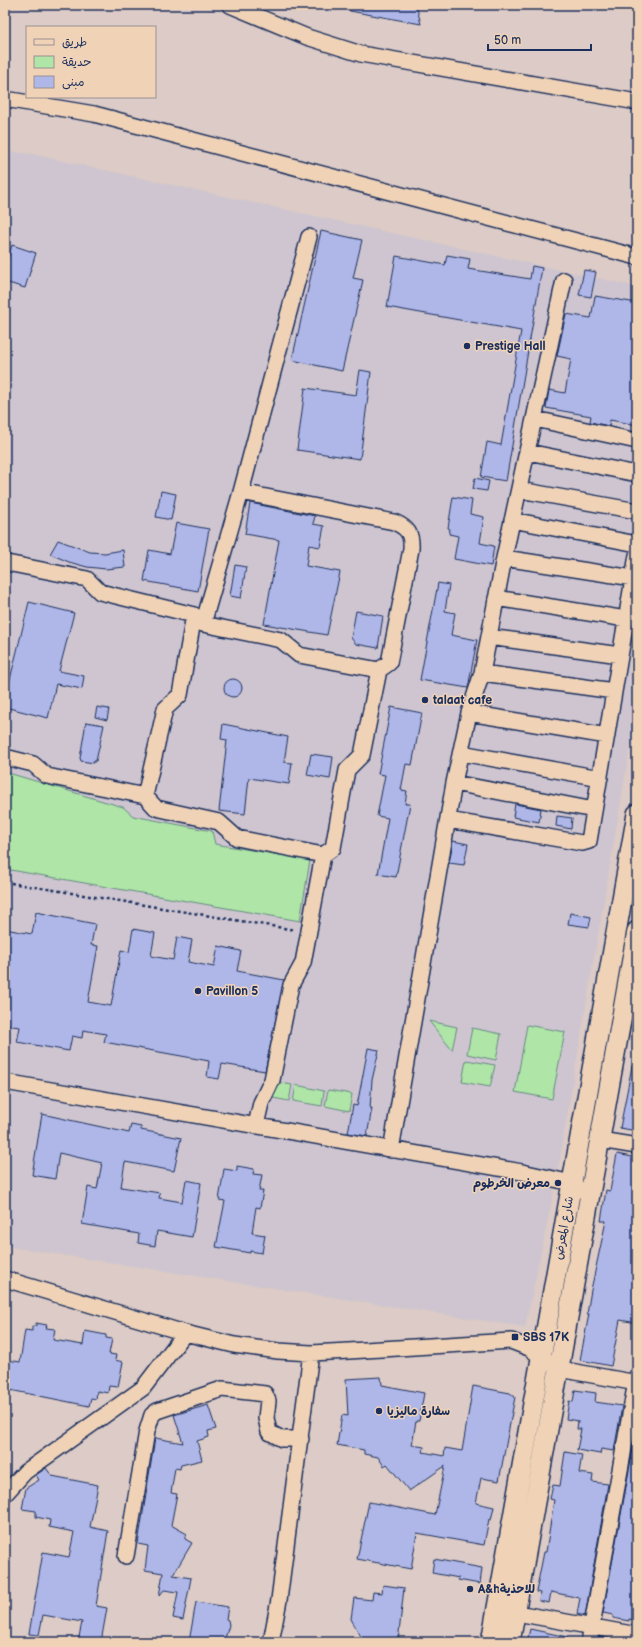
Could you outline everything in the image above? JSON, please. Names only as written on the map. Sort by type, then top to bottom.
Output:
[{"type":"main road","name":"شارع المعرض","points":[[510,1642],[506,1611],[542,1355],[582,1125],[633,854],[637,814]]},
{"type":"main road","name":"شارع المعرض","points":[[491,1642],[506,1611],[559,1369],[637,931]]},
{"type":"main road","points":[[582,1125],[601,1134]]},
{"type":"street","points":[[230,5],[307,37],[361,54],[637,102]]},
{"type":"street","points":[[5,98],[102,116],[637,257]]},
{"type":"street","points":[[145,796],[166,709],[180,695],[199,619],[241,492],[309,237]]},
{"type":"street","points":[[391,1150],[454,783],[469,713],[482,673],[504,558],[520,490],[564,280]]},
{"type":"street","points":[[535,419],[637,441]]},
{"type":"street","points":[[528,452],[637,474]]},
{"type":"street","points":[[520,490],[637,511]]},
{"type":"street","points":[[241,492],[394,522],[404,526],[410,533],[412,549],[389,663],[379,670],[362,755],[347,770],[333,848],[323,855],[303,963],[291,985],[272,1080],[261,1103],[256,1125]]},
{"type":"street","points":[[512,520],[637,544]]},
{"type":"street","points":[[448,820],[582,843],[589,841],[637,555]]},
{"type":"street","points":[[504,558],[633,578]]},
{"type":"street","points":[[6,566],[87,579],[100,592],[281,640],[299,655],[379,670]]},
{"type":"street","points":[[496,598],[626,619]]},
{"type":"street","points":[[489,637],[620,655]]},
{"type":"street","points":[[482,673],[614,691]]},
{"type":"street","points":[[469,713],[607,736]]},
{"type":"street","points":[[461,753],[600,778]]},
{"type":"street","points":[[5,757],[33,764],[47,776],[145,796],[156,808],[219,822],[237,838],[323,855]]},
{"type":"street","points":[[454,783],[594,810]]},
{"type":"street","points":[[5,1082],[522,1172],[572,1183],[589,1198]]},
{"type":"street","points":[[601,1134],[637,1146]]},
{"type":"street","points":[[6,1282],[185,1333],[234,1345],[278,1351],[311,1353],[503,1341],[518,1343],[542,1355],[559,1369],[637,1381],[589,1642]]},
{"type":"street","points":[[5,1494],[25,1472],[143,1388],[185,1333]]},
{"type":"street","points":[[271,1642],[279,1600],[311,1353]]},
{"type":"street","points":[[126,1556],[147,1431],[152,1415],[157,1411],[222,1389],[256,1392],[265,1394],[268,1401],[266,1418],[269,1432],[282,1439],[301,1439]]},
{"type":"street","points":[[506,1611],[637,1635]]},
{"type":"path","points":[[5,882],[309,933]]},
{"type":"shaded area","name":"معرض الخرطوم","points":[[5,151],[31,154],[637,287],[637,706],[556,1180],[525,1327],[5,1246]]},
{"type":"green space","points":[[5,772],[123,807],[133,816],[212,831],[215,844],[310,860],[300,921],[5,869]]},
{"type":"green space","points":[[429,1021],[457,1027],[452,1050]]},
{"type":"green space","points":[[527,1025],[565,1032],[552,1099],[515,1092]]},
{"type":"green space","points":[[472,1028],[501,1034],[496,1060],[467,1054]]},
{"type":"green space","points":[[466,1060],[495,1065],[490,1087],[462,1082]]},
{"type":"green space","points":[[276,1082],[292,1085],[289,1101],[273,1098]]},
{"type":"green space","points":[[296,1085],[324,1091],[322,1106],[293,1101]]},
{"type":"green space","points":[[328,1090],[352,1094],[349,1111],[325,1106]]},
{"type":"building","points":[[350,5],[416,5],[421,24],[350,11]]},
{"type":"building","points":[[321,231],[362,240],[353,278],[363,280],[342,371],[292,360]]},
{"type":"building","points":[[12,245],[36,253],[25,288],[5,282],[5,268]]},
{"type":"building","points":[[447,255],[470,259],[468,269],[530,279],[532,266],[542,268],[506,481],[481,477],[487,442],[501,445],[521,331],[387,307],[396,256],[445,265]]},
{"type":"building","points":[[584,270],[596,272],[591,297],[579,295]]},
{"type":"building","points":[[595,296],[637,303],[637,425],[610,420],[609,426],[590,422],[591,416],[546,408],[549,390],[565,393],[571,359],[557,356],[566,314],[591,318]]},
{"type":"building","points":[[360,370],[371,372],[360,459],[297,450],[305,388],[356,395]]},
{"type":"building","points":[[475,478],[489,481],[487,491],[473,489]]},
{"type":"building","points":[[161,491],[176,494],[171,520],[156,517]]},
{"type":"building","points":[[453,497],[472,500],[470,514],[484,517],[480,543],[494,546],[491,566],[454,559],[458,536],[449,534],[450,529],[448,528]]},
{"type":"building","points":[[250,503],[315,516],[313,524],[324,526],[320,547],[309,545],[306,566],[340,572],[327,635],[264,624],[279,540],[245,534]]},
{"type":"building","points":[[176,523],[209,529],[198,591],[144,581],[149,550],[170,554]]},
{"type":"building","points":[[58,540],[90,552],[105,553],[123,550],[125,567],[106,569],[87,567],[69,562],[50,554]]},
{"type":"building","points":[[235,565],[246,567],[241,598],[230,596]]},
{"type":"building","points":[[438,583],[449,585],[445,611],[455,613],[451,635],[477,640],[468,688],[420,680]]},
{"type":"building","points":[[29,602],[74,613],[59,671],[84,676],[82,689],[56,684],[48,718],[5,707],[5,700]]},
{"type":"building","points":[[356,611],[383,616],[378,648],[356,644],[351,638]]},
{"type":"building","points":[[233,679],[239,682],[242,688],[239,694],[233,697],[227,694],[224,688],[227,682]]},
{"type":"building","points":[[97,707],[109,709],[107,720],[95,717]]},
{"type":"building","points":[[391,707],[422,713],[412,765],[406,764],[401,790],[407,791],[405,804],[410,804],[396,877],[378,874],[388,818],[377,816],[385,775],[378,774]]},
{"type":"building","points":[[86,722],[104,725],[96,761],[94,761],[94,763],[81,761],[80,758]]},
{"type":"building","points":[[223,724],[288,737],[284,762],[292,763],[289,784],[249,778],[245,814],[219,811],[227,740],[221,739]]},
{"type":"building","points":[[311,754],[333,757],[330,779],[307,775]]},
{"type":"building","points":[[515,804],[541,809],[539,822],[513,817]]},
{"type":"building","points":[[557,816],[572,818],[571,829],[556,826]]},
{"type":"building","points":[[453,841],[468,844],[464,865],[449,863]]},
{"type":"building","name":"Pavillon 5","points":[[36,912],[95,924],[91,945],[98,946],[88,1002],[111,1006],[121,950],[129,952],[133,929],[155,933],[151,956],[173,960],[177,937],[192,940],[188,962],[214,967],[218,946],[241,951],[237,971],[284,980],[265,1071],[222,1064],[219,1079],[207,1077],[209,1061],[104,1042],[106,1034],[83,1030],[82,1038],[72,1036],[69,1051],[17,1042],[20,1027],[5,1025],[5,929],[32,934]]},
{"type":"building","points":[[570,913],[591,917],[589,927],[568,924]]},
{"type":"building","points":[[368,1048],[379,1050],[372,1080],[370,1108],[372,1108],[367,1136],[348,1133],[353,1105],[357,1106]]},
{"type":"building","points":[[632,1066],[637,1066],[637,1131],[620,1128]]},
{"type":"building","points":[[42,1114],[129,1133],[131,1125],[141,1127],[141,1130],[181,1138],[174,1171],[125,1162],[121,1187],[160,1193],[159,1198],[182,1202],[186,1180],[201,1183],[192,1237],[157,1231],[155,1246],[138,1243],[139,1234],[82,1224],[88,1187],[97,1189],[102,1163],[59,1153],[55,1179],[32,1175]]},
{"type":"building","points":[[617,1154],[637,1158],[637,1184],[634,1200],[637,1200],[634,1216],[637,1216],[637,1323],[620,1320],[611,1366],[580,1360],[589,1314],[587,1314],[591,1290],[606,1221],[601,1221],[606,1190],[610,1191]]},
{"type":"building","points":[[237,1166],[254,1169],[253,1174],[262,1175],[259,1191],[263,1191],[260,1208],[256,1207],[252,1233],[265,1235],[262,1253],[250,1251],[250,1253],[216,1247],[225,1201],[219,1200],[224,1169],[237,1171]]},
{"type":"building","points":[[36,1323],[47,1325],[46,1328],[55,1329],[53,1340],[83,1345],[85,1331],[106,1335],[106,1338],[112,1339],[109,1354],[116,1355],[115,1360],[123,1362],[118,1387],[109,1386],[108,1393],[97,1391],[96,1399],[91,1398],[89,1406],[5,1389],[5,1375],[8,1360],[20,1362],[25,1330],[32,1331],[32,1326],[36,1326]]},
{"type":"building","points":[[381,1377],[382,1385],[424,1393],[419,1421],[416,1421],[412,1445],[424,1447],[423,1452],[444,1456],[445,1448],[462,1451],[473,1386],[510,1393],[515,1397],[499,1481],[481,1478],[476,1503],[494,1507],[491,1520],[489,1519],[484,1545],[417,1533],[411,1569],[357,1559],[369,1502],[435,1515],[445,1466],[409,1491],[387,1464],[384,1466],[378,1457],[364,1454],[364,1450],[337,1445],[342,1415],[348,1416],[346,1379]]},
{"type":"building","points":[[575,1390],[596,1393],[595,1402],[622,1406],[614,1451],[601,1449],[600,1454],[577,1450],[581,1429],[577,1429],[578,1421],[566,1419],[569,1401],[573,1402]]},
{"type":"building","points":[[208,1405],[216,1429],[208,1431],[209,1437],[197,1441],[202,1460],[181,1465],[180,1469],[175,1468],[171,1493],[177,1494],[171,1525],[187,1534],[185,1539],[192,1543],[173,1575],[191,1578],[183,1620],[173,1618],[178,1592],[164,1590],[159,1596],[163,1573],[145,1570],[148,1546],[138,1544],[155,1438],[183,1443],[174,1415]]},
{"type":"building","points":[[637,1427],[637,1620],[629,1619],[629,1621],[613,1618],[613,1615],[603,1613]]},
{"type":"building","points":[[565,1452],[582,1455],[579,1473],[593,1475],[592,1482],[608,1484],[585,1616],[577,1614],[580,1598],[551,1592],[549,1603],[539,1601],[540,1593],[536,1592],[544,1552],[546,1552],[554,1500],[550,1499],[553,1485],[560,1486]]},
{"type":"building","points":[[46,1468],[52,1476],[98,1485],[90,1527],[108,1531],[96,1606],[107,1608],[101,1642],[78,1642],[82,1622],[43,1615],[39,1635],[29,1634],[43,1552],[69,1557],[74,1532],[49,1527],[50,1520],[36,1517],[36,1511],[22,1509],[26,1488],[39,1480],[36,1475]]},
{"type":"building","points":[[434,1559],[482,1568],[480,1584],[432,1573]]},
{"type":"building","points":[[383,1585],[404,1588],[398,1642],[364,1642],[351,1619],[354,1598],[372,1600],[373,1592],[382,1593]]},
{"type":"building","points":[[196,1602],[228,1607],[226,1619],[228,1620],[229,1625],[224,1642],[189,1642]]},
{"type":"building","points":[[530,1629],[567,1637],[567,1642],[527,1642]]},
{"type":"place","name":"Prestige Hall","points":[[467,346]]},
{"type":"place","name":"talaat cafe","points":[[425,700]]},
{"type":"place","name":"Pavillon 5","points":[[198,991]]},
{"type":"place","name":"معرض الخرطوم","points":[[558,1183]]},
{"type":"place","name":"SBS 17K","points":[[515,1337]]},
{"type":"place","name":"سفارة ماليزيا","points":[[379,1411]]},
{"type":"place","name":"A&hللاحذية","points":[[470,1589]]}]
